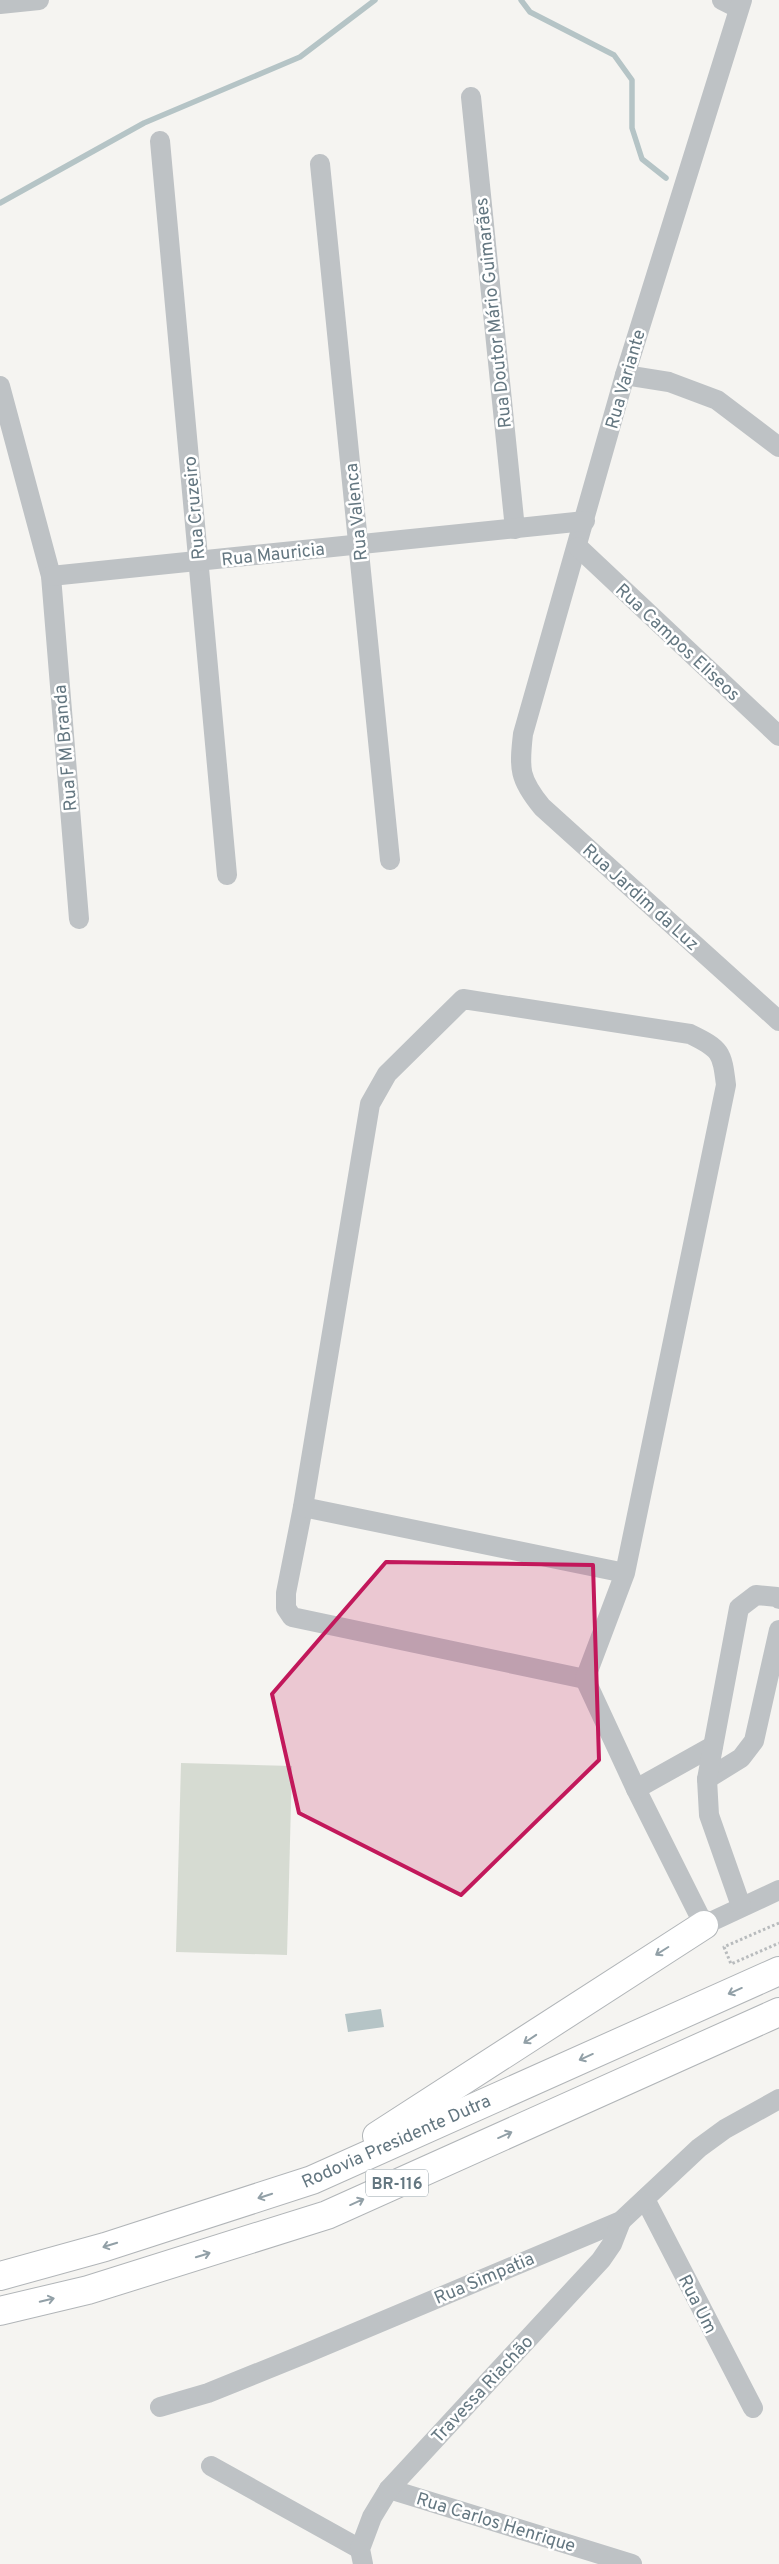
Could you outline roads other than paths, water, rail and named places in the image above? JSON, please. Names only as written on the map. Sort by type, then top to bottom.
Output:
[{"type":"highway","points":[[312,2180],[393,2125],[507,2054],[704,1925]]},
{"type":"highway","name":"Rodovia Presidente Dutra","points":[[0,2276],[105,2247],[312,2180],[779,1971]]},
{"type":"highway","name":"BR-116","points":[[0,2311],[88,2290],[327,2215],[779,2012]]},
{"type":"street","points":[[0,4],[39,0]]},
{"type":"street","name":"Rua Variante","points":[[520,761],[523,734],[578,547],[625,375],[734,3]]},
{"type":"street","name":"Rua Doutor Mário Guimarães","points":[[471,97],[514,528]]},
{"type":"street","name":"Rua Cruzeiro","points":[[160,141],[227,876]]},
{"type":"street","name":"Rua Valenca","points":[[320,164],[360,545],[390,860]]},
{"type":"street","points":[[625,375],[669,382],[717,400],[779,447]]},
{"type":"street","name":"Rua F M Branda","points":[[0,386],[51,576],[79,919]]},
{"type":"street","name":"Rua Mauricia","points":[[51,576],[585,521]]},
{"type":"street","name":"Rua Campos Eliseos","points":[[578,547],[779,736]]},
{"type":"street","name":"Rua Jardim da Luz","points":[[520,761],[526,788],[542,807],[779,1022]]},
{"type":"street","points":[[586,1680],[292,1617],[286,1608],[286,1593],[304,1507],[370,1104],[386,1074],[463,999],[690,1034],[714,1045],[723,1060],[726,1085],[625,1572],[586,1680],[636,1789],[704,1925],[741,1906],[779,1890]]},
{"type":"street","points":[[304,1507],[625,1572]]},
{"type":"street","points":[[741,1906],[709,1816],[707,1779],[739,1608],[756,1595],[777,1597],[779,1599]]},
{"type":"street","points":[[707,1779],[741,1758],[754,1741],[779,1630]]},
{"type":"street","points":[[636,1789],[714,1746]]},
{"type":"street","name":"Rua Simpatia","points":[[160,2407],[208,2393],[621,2221],[699,2148],[725,2129],[779,2100]]},
{"type":"street","name":"Rua Um","points":[[645,2199],[753,2408]]},
{"type":"street","name":"Travessa Riachão","points":[[361,2556],[372,2517],[389,2489],[601,2260],[612,2244],[621,2221]]},
{"type":"street","points":[[211,2466],[361,2556]]},
{"type":"street","name":"Rua Carlos Henrique","points":[[389,2489],[632,2564]]},
{"type":"waterway","points":[[0,203],[144,123],[300,57],[375,0]]},
{"type":"waterway","points":[[521,0],[530,12],[614,55],[632,80],[632,128],[642,159],[666,178]]}]
